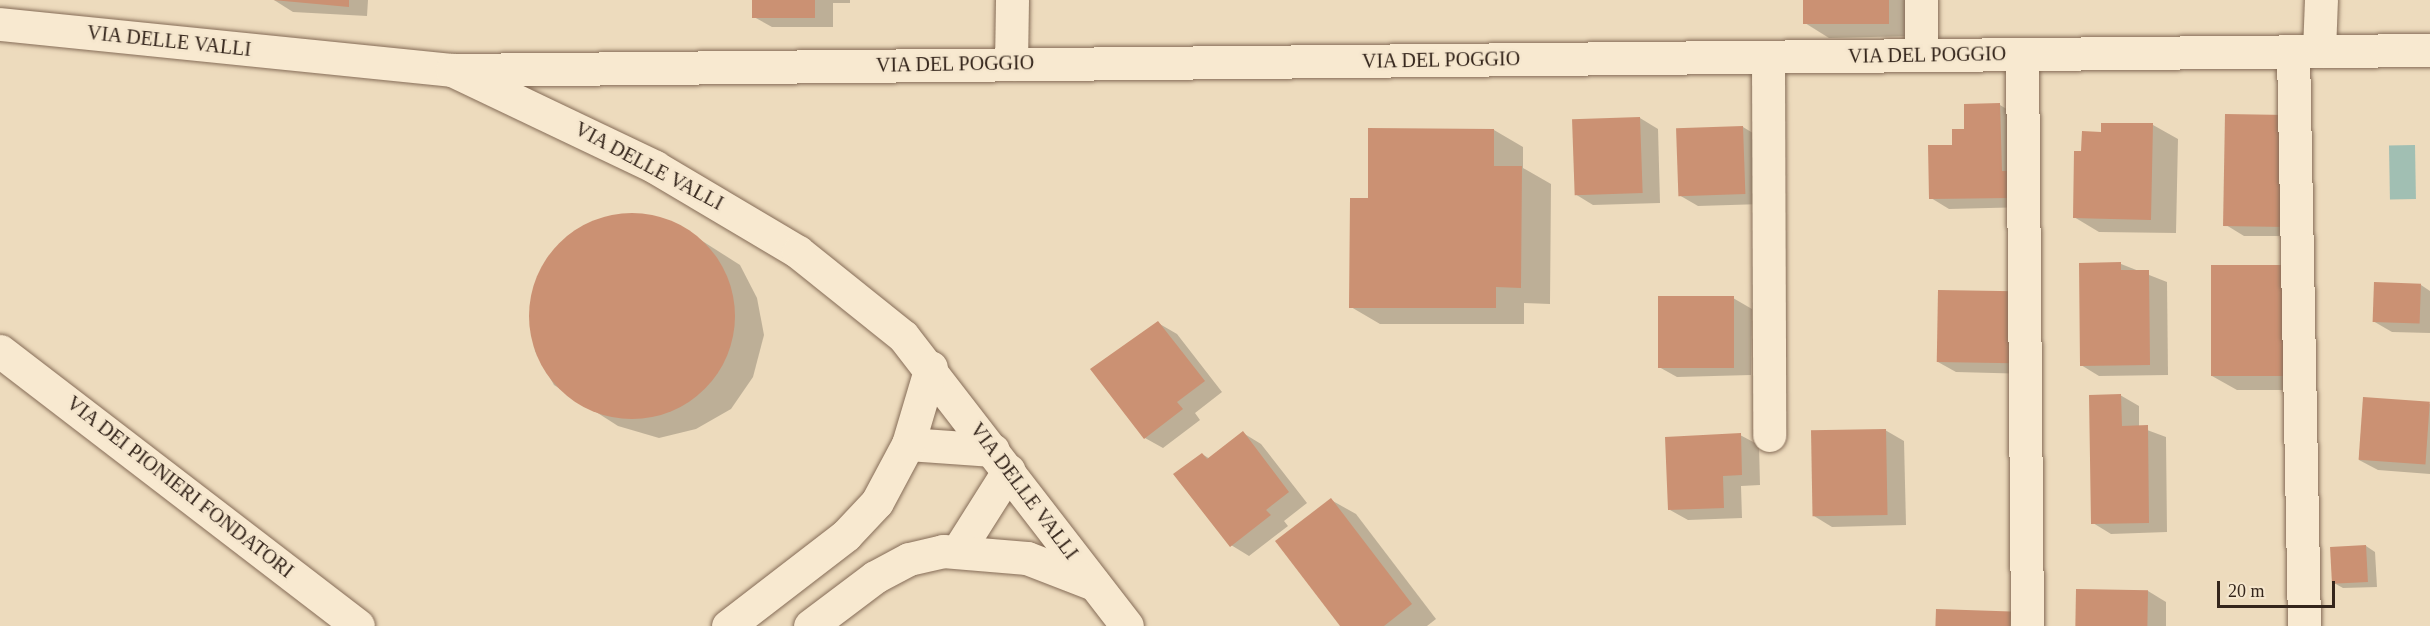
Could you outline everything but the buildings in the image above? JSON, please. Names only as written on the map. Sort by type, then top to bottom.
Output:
[{"type":"street","points":[[1011,64],[1012,0]]},
{"type":"street","points":[[1921,0],[1921,55]]},
{"type":"street","points":[[2304,626],[2306,51],[2321,0]]},
{"type":"street","name":"VIA DELLE VALLI","points":[[0,24],[452,70],[618,147],[765,231],[884,318],[931,367],[1127,626]]},
{"type":"street","name":"VIA DEL POGGIO","points":[[452,70],[2430,50]]},
{"type":"street","points":[[2022,54],[2027,626]]},
{"type":"street","points":[[1768,57],[1769,435]]},
{"type":"street","name":"VIA DEI PIONIERI FONDATORI","points":[[0,351],[358,626]]},
{"type":"street","points":[[728,626],[864,517],[890,483],[908,444],[931,367]]},
{"type":"street","points":[[908,444],[1001,460],[959,549]]},
{"type":"street","points":[[810,626],[863,585],[909,559],[959,549],[1027,558],[1095,585]]},
{"type":"shaded area","points":[[2389,145],[2415,145],[2416,199],[2390,199]]}]
